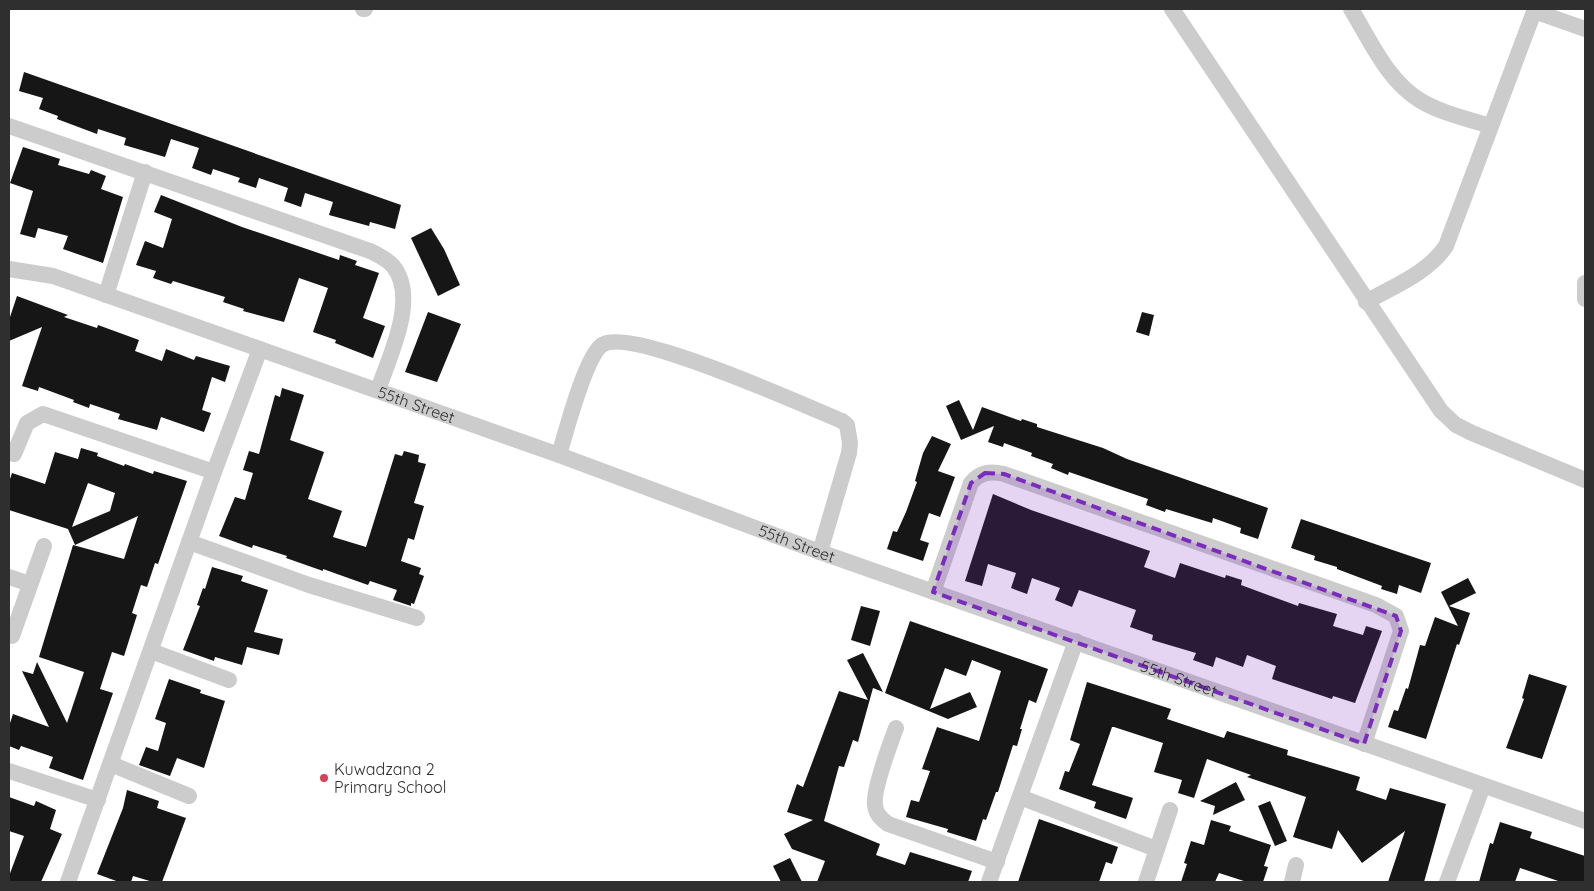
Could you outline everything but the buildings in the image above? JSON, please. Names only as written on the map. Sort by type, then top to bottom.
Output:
[{"type":"street","points":[[1172,9],[1440,412],[1456,425],[1585,480]]},
{"type":"street","points":[[1351,9],[1396,80],[1408,91],[1431,106],[1490,126]]},
{"type":"street","points":[[1366,302],[1425,269],[1437,260],[1446,246],[1534,10],[1585,29]]},
{"type":"street","points":[[9,126],[370,250],[387,261],[398,276],[403,309],[401,322],[378,390]]},
{"type":"street","points":[[106,294],[145,172]]},
{"type":"street","name":"55th Street","points":[[9,269],[53,276],[106,294],[559,454],[932,592],[1585,821]]},
{"type":"street","points":[[1585,283],[1585,298]]},
{"type":"street","points":[[559,454],[589,363],[600,346],[608,342],[626,342],[708,366],[842,421],[847,425],[850,443],[849,453],[820,552]]},
{"type":"street","points":[[74,880],[98,800],[214,472],[260,349]]},
{"type":"street","points":[[14,454],[27,423],[42,414],[214,472]]},
{"type":"street","points":[[932,592],[971,483],[976,476],[985,473],[1004,474],[1376,605],[1396,616],[1401,631],[1364,744]]},
{"type":"street","points":[[189,542],[309,585],[417,618]]},
{"type":"street","points":[[12,636],[44,546]]},
{"type":"street","points":[[9,577],[30,584]]},
{"type":"street","points":[[989,882],[1076,641]]},
{"type":"street","points":[[152,651],[230,680]]},
{"type":"street","points":[[896,728],[886,756],[875,805],[878,816],[888,824],[997,862]]},
{"type":"street","points":[[111,764],[189,796]]},
{"type":"street","points":[[9,771],[98,800]]},
{"type":"street","points":[[1448,882],[1483,786]]},
{"type":"street","points":[[1020,797],[1156,849]]},
{"type":"street","points":[[1146,882],[1170,810]]},
{"type":"street","points":[[1292,882],[1296,865]]},
{"type":"highlighted area","points":[[985,473],[1004,474],[1396,616],[1401,631],[1364,744],[933,592],[971,483]]},
{"type":"place","name":"Kuwadzana 2 Primary School","points":[[324,778]]}]
